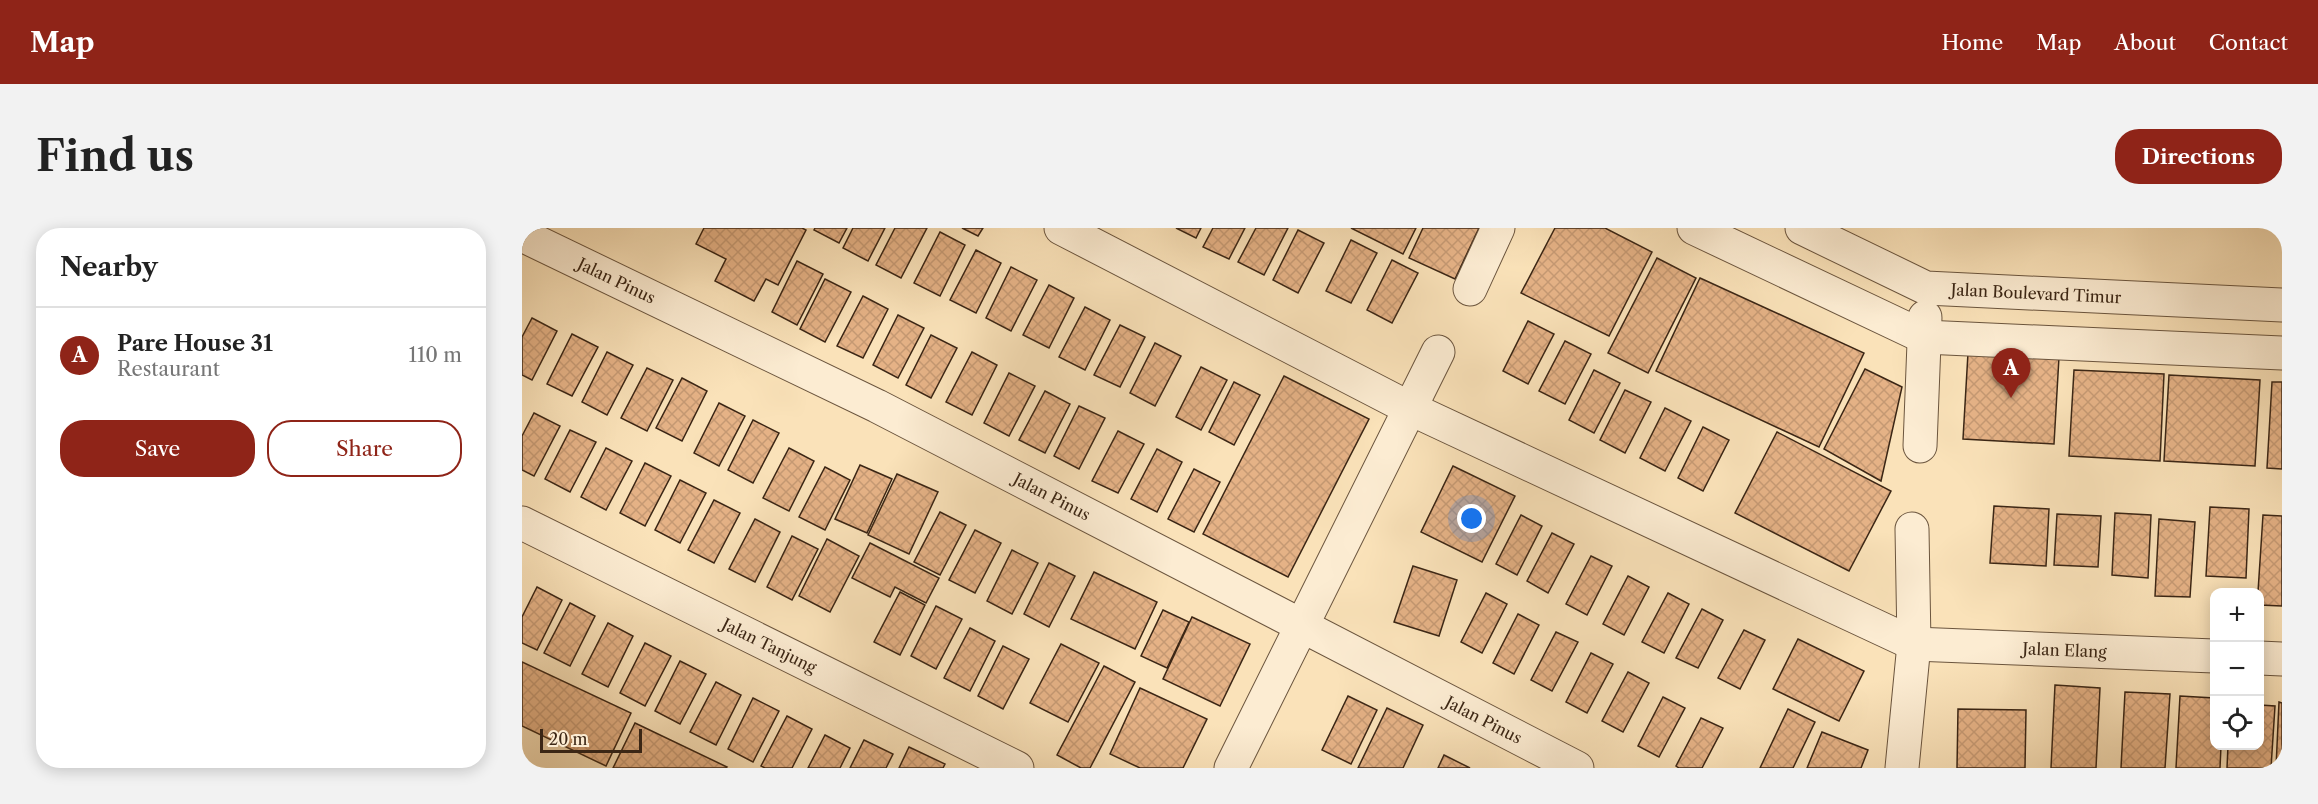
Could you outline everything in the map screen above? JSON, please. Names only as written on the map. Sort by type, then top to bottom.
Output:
[{"type":"street","points":[[1060,228],[1408,408],[1914,644]]},
{"type":"street","points":[[1470,290],[1498,228]]},
{"type":"street","points":[[1694,228],[1924,337],[2282,353]]},
{"type":"street","name":"Jalan Boulevard Timur","points":[[1802,228],[1926,288],[2282,304]]},
{"type":"street","name":"Jalan Pinus","points":[[522,235],[877,406],[1577,768]]},
{"type":"street","points":[[1920,446],[1926,288]]},
{"type":"street","points":[[1231,768],[1437,352]]},
{"type":"street","name":"Jalan Tanjung","points":[[522,523],[1017,768]]},
{"type":"street","points":[[1902,768],[1914,644],[1912,529]]},
{"type":"street","name":"Jalan Elang","points":[[1914,644],[2210,656]]},
{"type":"street","points":[[2264,658],[2282,659]]},
{"type":"building","points":[[704,228],[802,228],[806,230],[778,285],[766,279],[754,301],[715,281],[726,259],[696,244]]},
{"type":"building","points":[[815,228],[847,228],[839,243],[814,230]]},
{"type":"building","points":[[853,228],[885,228],[868,261],[843,248]]},
{"type":"building","points":[[895,228],[927,228],[901,278],[876,265]]},
{"type":"building","points":[[962,228],[983,228],[978,236]]},
{"type":"building","points":[[1176,228],[1201,228],[1196,238]]},
{"type":"building","points":[[1213,228],[1245,228],[1229,259],[1203,247]]},
{"type":"building","points":[[1256,228],[1288,228],[1264,275],[1238,262]]},
{"type":"building","points":[[1351,228],[1416,228],[1403,254]]},
{"type":"building","points":[[1423,228],[1479,228],[1455,279],[1409,258]]},
{"type":"building","points":[[1555,228],[1605,228],[1652,252],[1609,336],[1521,293]]},
{"type":"building","points":[[1298,230],[1324,243],[1298,293],[1273,280]]},
{"type":"building","points":[[940,232],[965,245],[940,296],[914,283]]},
{"type":"building","points":[[1351,240],[1377,253],[1351,303],[1326,291]]},
{"type":"building","points":[[976,250],[1001,263],[976,313],[950,300]]},
{"type":"building","points":[[1657,258],[1696,278],[1648,373],[1608,353]]},
{"type":"building","points":[[1392,260],[1418,273],[1392,323],[1367,310]]},
{"type":"building","points":[[797,261],[823,274],[797,325],[772,312]]},
{"type":"building","points":[[1011,267],[1037,280],[1011,331],[986,318]]},
{"type":"building","points":[[1700,278],[1864,353],[1819,447],[1656,371]]},
{"type":"building","points":[[825,279],[851,292],[825,342],[800,329]]},
{"type":"building","points":[[1049,285],[1074,298],[1049,348],[1023,335]]},
{"type":"building","points":[[863,296],[888,309],[863,358],[837,346]]},
{"type":"building","points":[[1085,307],[1110,320],[1085,370],[1059,357]]},
{"type":"building","points":[[898,315],[924,328],[898,378],[873,365]]},
{"type":"building","points":[[532,318],[557,331],[532,380],[522,375],[522,337]]},
{"type":"building","points":[[1528,321],[1554,334],[1528,384],[1503,371]]},
{"type":"building","points":[[1120,325],[1145,337],[1120,387],[1094,375]]},
{"type":"building","points":[[572,334],[598,347],[572,396],[547,384]]},
{"type":"building","points":[[931,335],[957,348],[931,398],[906,385]]},
{"type":"building","points":[[1565,341],[1591,354],[1565,404],[1539,391]]},
{"type":"building","points":[[1155,343],[1181,356],[1155,406],[1130,393]]},
{"type":"building","points":[[607,352],[633,365],[607,415],[582,402]]},
{"type":"building","points":[[972,352],[997,365],[972,415],[946,402]]},
{"type":"building","points":[[1968,353],[2059,357],[2054,444],[1963,439]]},
{"type":"building","points":[[1201,367],[1227,380],[1201,430],[1176,417]]},
{"type":"building","points":[[647,368],[673,380],[647,431],[621,418]]},
{"type":"building","points":[[1865,369],[1902,387],[1881,481],[1824,449]]},
{"type":"building","points":[[1594,370],[1620,383],[1594,433],[1569,420]]},
{"type":"building","points":[[2074,370],[2164,374],[2160,461],[2069,456]]},
{"type":"building","points":[[1009,373],[1035,386],[1009,436],[984,423]]},
{"type":"building","points":[[2169,375],[2260,380],[2255,466],[2164,461]]},
{"type":"building","points":[[1284,376],[1369,419],[1288,577],[1203,534]]},
{"type":"building","points":[[682,378],[707,391],[682,441],[656,428]]},
{"type":"building","points":[[1234,382],[1260,395],[1234,445],[1209,432]]},
{"type":"building","points":[[2272,382],[2282,382],[2282,469],[2267,468]]},
{"type":"building","points":[[1625,390],[1651,402],[1625,453],[1600,440]]},
{"type":"building","points":[[1045,391],[1070,404],[1045,453],[1019,440]]},
{"type":"building","points":[[719,403],[745,416],[719,466],[694,453]]},
{"type":"building","points":[[1079,406],[1105,418],[1079,469],[1054,456]]},
{"type":"building","points":[[1665,408],[1691,421],[1665,471],[1640,458]]},
{"type":"building","points":[[534,413],[560,426],[534,476],[522,470],[522,436]]},
{"type":"building","points":[[753,420],[779,433],[753,483],[728,470]]},
{"type":"building","points":[[1703,427],[1729,440],[1703,491],[1678,478]]},
{"type":"building","points":[[570,430],[596,442],[570,492],[545,479]]},
{"type":"building","points":[[1118,431],[1144,444],[1118,493],[1092,481]]},
{"type":"building","points":[[1777,432],[1891,491],[1849,571],[1735,513]]},
{"type":"building","points":[[606,448],[632,461],[606,510],[581,497]]},
{"type":"building","points":[[789,448],[814,461],[789,511],[763,498]]},
{"type":"building","points":[[1157,449],[1182,462],[1157,512],[1131,499]]},
{"type":"building","points":[[645,463],[671,476],[645,526],[620,513]]},
{"type":"building","points":[[860,465],[892,479],[867,533],[835,519]]},
{"type":"building","points":[[1453,466],[1515,496],[1482,562],[1421,532]]},
{"type":"building","points":[[825,467],[850,480],[825,530],[799,517]]},
{"type":"building","points":[[1194,469],[1220,482],[1194,532],[1168,519]]},
{"type":"building","points":[[897,474],[938,492],[909,554],[868,535]]},
{"type":"building","points":[[680,480],[706,493],[680,543],[655,530]]},
{"type":"building","points":[[714,500],[740,513],[714,563],[688,550]]},
{"type":"building","points":[[1994,506],[2049,509],[2046,566],[1990,563]]},
{"type":"building","points":[[2210,507],[2249,509],[2246,578],[2206,576]]},
{"type":"building","points":[[940,512],[966,525],[940,575],[914,562]]},
{"type":"building","points":[[2115,513],[2151,515],[2148,578],[2112,575]]},
{"type":"building","points":[[2057,514],[2101,516],[2098,567],[2054,565]]},
{"type":"building","points":[[1521,515],[1542,526],[1517,575],[1496,564]]},
{"type":"building","points":[[2263,515],[2282,516],[2282,606],[2264,605],[2264,588],[2258,588]]},
{"type":"building","points":[[755,519],[780,532],[755,582],[729,569]]},
{"type":"building","points":[[2159,519],[2195,522],[2190,597],[2155,596]]},
{"type":"building","points":[[975,530],[1001,543],[975,593],[949,580]]},
{"type":"building","points":[[1552,533],[1574,544],[1548,593],[1527,581]]},
{"type":"building","points":[[792,536],[818,549],[792,600],[767,587]]},
{"type":"building","points":[[827,539],[859,556],[830,612],[799,596]]},
{"type":"building","points":[[870,543],[939,578],[926,603],[895,587],[890,597],[852,578]]},
{"type":"building","points":[[1012,550],[1038,563],[1012,614],[987,601]]},
{"type":"building","points":[[1591,556],[1612,566],[1587,615],[1566,604]]},
{"type":"building","points":[[1049,563],[1075,576],[1049,627],[1024,614]]},
{"type":"building","points":[[1413,566],[1457,580],[1439,636],[1394,622]]},
{"type":"building","points":[[1094,572],[1157,602],[1135,649],[1071,619]]},
{"type":"building","points":[[1628,576],[1649,587],[1624,635],[1603,624]]},
{"type":"building","points":[[537,587],[562,600],[537,650],[522,643],[522,617]]},
{"type":"building","points":[[900,592],[925,605],[900,655],[874,642]]},
{"type":"building","points":[[1486,593],[1507,604],[1482,653],[1461,642]]},
{"type":"building","points":[[1668,593],[1689,604],[1664,653],[1642,642]]},
{"type":"building","points":[[570,603],[595,616],[570,666],[544,653]]},
{"type":"building","points":[[936,606],[962,619],[936,669],[911,656]]},
{"type":"building","points":[[1702,609],[1723,620],[1698,668],[1676,658]]},
{"type":"building","points":[[1163,610],[1189,622],[1167,668],[1141,656]]},
{"type":"building","points":[[1518,614],[1539,625],[1514,674],[1493,663]]},
{"type":"building","points":[[1192,617],[1250,644],[1220,706],[1163,679]]},
{"type":"building","points":[[608,623],[633,636],[608,687],[582,674]]},
{"type":"building","points":[[970,628],[995,641],[970,691],[944,678]]},
{"type":"building","points":[[1744,630],[1765,640],[1740,689],[1718,678]]},
{"type":"building","points":[[1556,632],[1578,642],[1552,691],[1531,680]]},
{"type":"building","points":[[1798,639],[1864,671],[1839,721],[1773,689]]},
{"type":"building","points":[[645,643],[671,656],[645,706],[620,693]]},
{"type":"building","points":[[1061,644],[1099,663],[1068,722],[1030,703]]},
{"type":"building","points":[[1003,646],[1029,659],[1003,709],[978,696]]},
{"type":"building","points":[[1591,653],[1613,664],[1587,713],[1566,702]]},
{"type":"building","points":[[680,661],[706,674],[680,724],[655,711]]},
{"type":"building","points":[[522,662],[631,713],[606,766],[522,726]]},
{"type":"building","points":[[1104,666],[1135,682],[1090,768],[1081,768],[1057,755]]},
{"type":"building","points":[[1628,672],[1649,683],[1623,732],[1602,721]]},
{"type":"building","points":[[716,682],[741,695],[716,745],[690,732]]},
{"type":"building","points":[[2055,685],[2100,688],[2096,768],[2051,768]]},
{"type":"building","points":[[1140,688],[1207,719],[1183,768],[1140,768],[1110,754]]},
{"type":"building","points":[[2125,692],[2170,694],[2165,768],[2121,768]]},
{"type":"building","points":[[1348,696],[1377,710],[1351,764],[1322,750]]},
{"type":"building","points":[[2180,696],[2210,698],[2210,750],[2221,750],[2220,768],[2176,768]]},
{"type":"building","points":[[1663,697],[1685,708],[1659,757],[1638,746]]},
{"type":"building","points":[[753,698],[779,711],[753,762],[728,749]]},
{"type":"building","points":[[2279,702],[2282,703],[2282,768],[2276,768]]},
{"type":"building","points":[[2264,705],[2275,706],[2271,768],[2227,768],[2228,750],[2264,750]]},
{"type":"building","points":[[1387,708],[1423,725],[1403,768],[1358,768]]},
{"type":"building","points":[[1788,709],[1815,722],[1793,768],[1760,768]]},
{"type":"building","points":[[1958,709],[2026,710],[2025,768],[1957,768]]},
{"type":"building","points":[[787,716],[812,729],[792,768],[765,768],[761,766]]},
{"type":"building","points":[[1701,718],[1723,728],[1702,768],[1679,768],[1676,766]]},
{"type":"building","points":[[635,723],[727,767],[613,768]]},
{"type":"building","points":[[1822,732],[1868,750],[1861,768],[1807,768]]},
{"type":"building","points":[[825,735],[850,748],[840,768],[808,768]]},
{"type":"building","points":[[864,740],[893,754],[886,768],[850,768]]},
{"type":"building","points":[[909,747],[945,764],[943,768],[899,768]]},
{"type":"building","points":[[1444,755],[1470,768],[1438,768]]},
{"type":"place","name":"Pare House 31","points":[[2011,398]]}]
